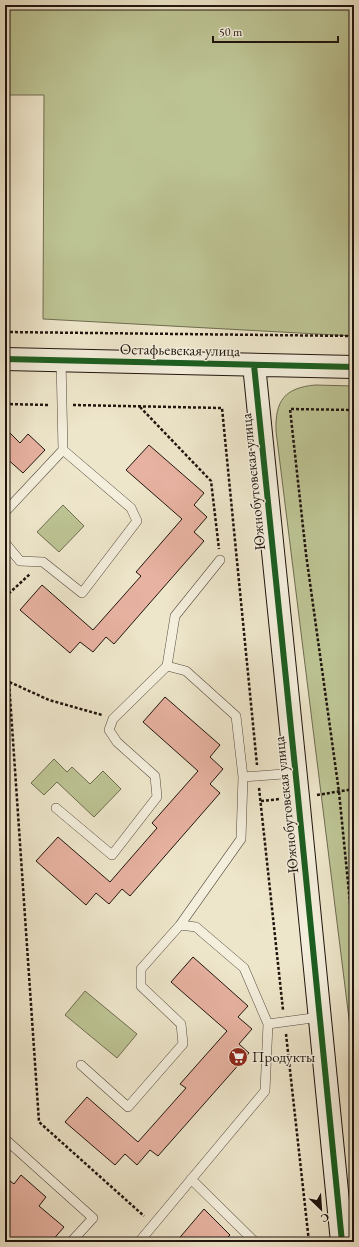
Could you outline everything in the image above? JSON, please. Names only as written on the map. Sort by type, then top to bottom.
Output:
[{"type":"street","name":"Остафьевская улица","points":[[5,359],[354,367]]},
{"type":"street","name":"Южнобутовская улица","points":[[254,365],[344,1239]]},
{"type":"lane","points":[[5,512],[63,450],[61,360]]},
{"type":"lane","points":[[5,543],[20,560],[43,562],[82,593],[137,521],[131,508],[63,450]]},
{"type":"lane","points":[[56,808],[112,855],[157,797],[155,776],[117,742],[109,730],[113,719],[167,666],[175,616],[220,560]]},
{"type":"lane","points":[[81,1065],[128,1107],[183,1044],[181,1024],[141,986],[141,969],[180,925],[241,839],[243,776],[236,716],[186,671],[167,666]]},
{"type":"lane","points":[[243,776],[296,772]]},
{"type":"lane","points":[[139,1242],[265,1091],[268,1024],[244,968],[196,927],[180,925]]},
{"type":"lane","points":[[268,1024],[320,1017]]},
{"type":"lane","points":[[5,1139],[93,1218],[71,1242]]},
{"type":"lane","points":[[191,1179],[256,1242]]},
{"type":"path","points":[[5,332],[354,336]]},
{"type":"path","points":[[5,404],[222,408],[284,1022],[310,1242]]},
{"type":"path","points":[[140,407],[211,481],[220,560]]},
{"type":"path","points":[[354,410],[290,409],[306,554],[339,792],[354,943]]},
{"type":"path","points":[[306,554],[313,553]]},
{"type":"path","points":[[5,597],[43,562]]},
{"type":"path","points":[[5,659],[9,682],[39,1122],[154,1224]]},
{"type":"path","points":[[5,680],[49,700],[113,719]]},
{"type":"path","points":[[339,792],[354,789]]},
{"type":"green space","points":[[5,5],[354,5],[354,336],[43,319],[44,95],[5,95]]},
{"type":"green space","points":[[315,385],[354,386],[354,1059],[276,431],[277,411],[284,398],[296,389]]},
{"type":"green space","points":[[63,505],[84,526],[59,552],[37,532]]},
{"type":"green space","points":[[54,759],[67,772],[72,767],[90,784],[103,771],[121,789],[94,817],[57,782],[44,795],[31,783]]},
{"type":"green space","points":[[85,991],[137,1034],[117,1058],[65,1015]]},
{"type":"building","points":[[5,428],[20,443],[28,434],[45,450],[23,473],[5,457]]},
{"type":"building","points":[[149,445],[204,493],[194,505],[207,517],[194,532],[204,541],[114,644],[106,637],[93,652],[80,642],[70,653],[20,610],[42,585],[93,630],[141,576],[136,572],[182,519],[126,470]]},
{"type":"building","points":[[165,697],[220,745],[210,757],[223,769],[210,784],[220,793],[130,896],[122,889],[109,904],[96,893],[86,905],[36,861],[58,837],[110,882],[157,828],[152,823],[198,771],[143,722]]},
{"type":"building","points":[[193,957],[248,1006],[238,1017],[252,1029],[239,1044],[249,1053],[158,1156],[150,1150],[137,1165],[125,1154],[115,1165],[65,1122],[87,1097],[138,1142],[186,1088],[180,1084],[227,1031],[171,982]]},
{"type":"building","points":[[21,1175],[46,1197],[39,1206],[64,1227],[51,1242],[5,1242],[5,1177],[14,1184]]},
{"type":"building","points":[[204,1209],[230,1235],[223,1242],[176,1242]]},
{"type":"cycle path","points":[[5,359],[354,367]]},
{"type":"cycle path","points":[[254,365],[342,1242]]},
{"type":"place","name":"Продукты","points":[[238,1057]]}]
